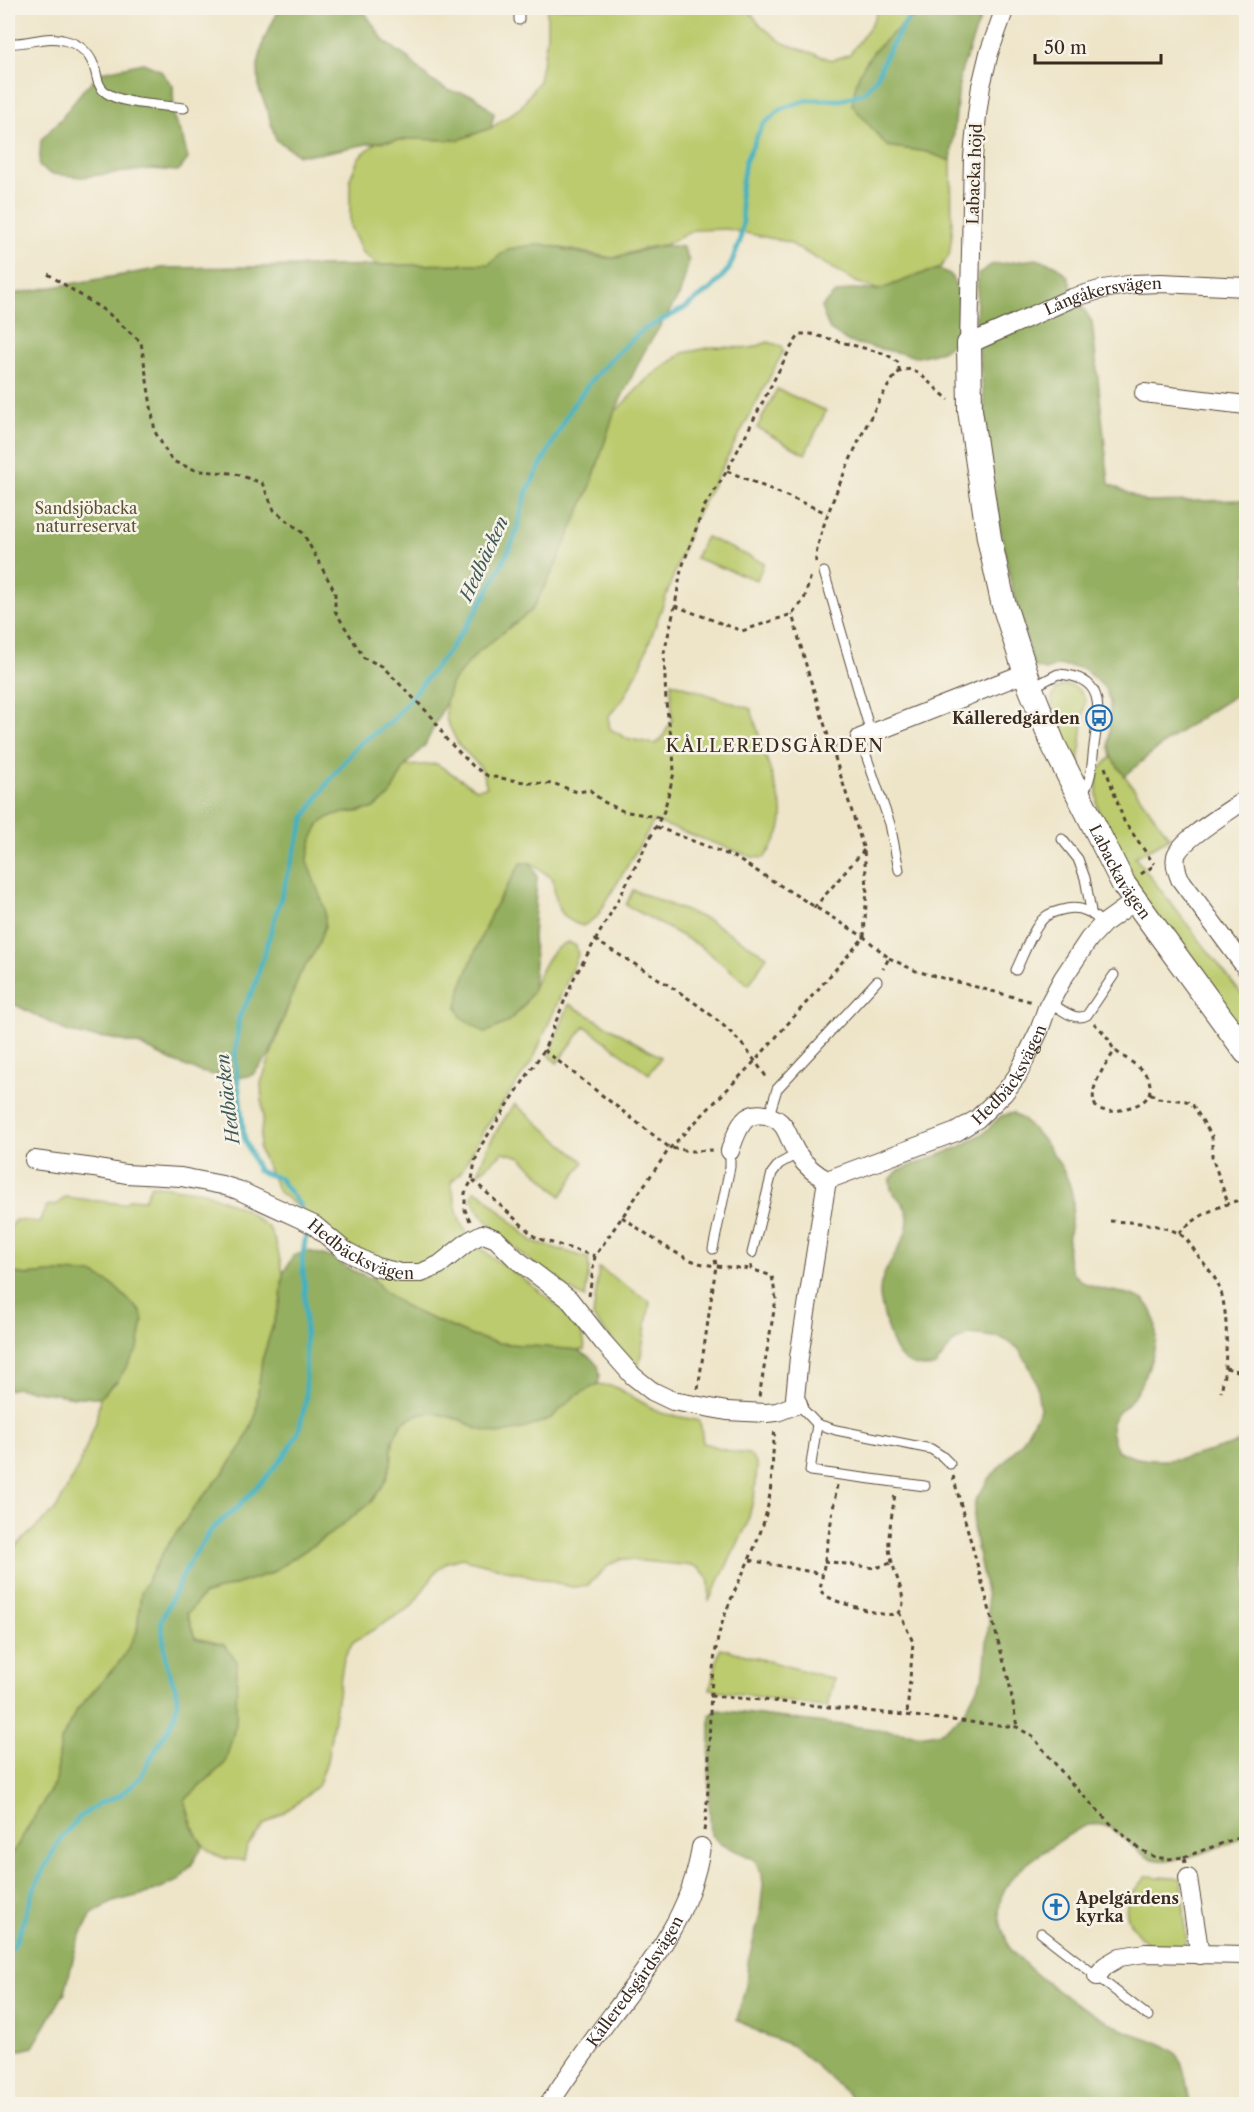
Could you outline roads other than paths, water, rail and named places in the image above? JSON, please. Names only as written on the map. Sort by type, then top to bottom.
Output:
[{"type":"street","name":"Labacka höjd","points":[[969,344],[973,157],[977,115],[989,53],[1005,8]]},
{"type":"street","name":"Långåkersvägen","points":[[969,344],[1072,298],[1103,289],[1161,283],[1246,287]]},
{"type":"street","name":"Labackavägen","points":[[969,344],[970,410],[989,538],[1003,602],[1028,681],[1054,746],[1124,885],[1246,1052]]},
{"type":"street","points":[[1144,393],[1246,405]]},
{"type":"street","points":[[866,736],[1028,681]]},
{"type":"street","points":[[1246,799],[1183,843],[1176,855],[1176,870],[1180,879],[1246,968]]},
{"type":"street","name":"Hedbäcksvägen","points":[[827,1180],[956,1132],[977,1119],[1017,1077],[1049,1005],[1097,918],[1135,901]]},
{"type":"street","points":[[730,1151],[745,1120],[757,1114],[769,1115],[783,1126],[797,1154],[814,1173],[827,1180],[799,1357],[795,1398],[798,1404]]},
{"type":"street","name":"Hedbäcksvägen","points":[[34,1160],[126,1174],[181,1177],[230,1188],[314,1225],[344,1250],[376,1267],[401,1274],[421,1273],[440,1266],[477,1236],[486,1235],[496,1239],[516,1259],[569,1299],[633,1376],[652,1391],[673,1401],[756,1414],[777,1412],[798,1404]]},
{"type":"street","name":"Kålleredsgårdsvägen","points":[[549,2104],[666,1941],[685,1903],[698,1867],[701,1847]]},
{"type":"street","points":[[1188,1878],[1200,1955]]},
{"type":"street","points":[[1097,1976],[1105,1966],[1120,1957],[1129,1955],[1145,1953],[1246,1955]]},
{"type":"lane","points":[[519,8],[519,20]]},
{"type":"lane","points":[[8,43],[47,38],[76,44],[86,51],[93,61],[103,90],[115,97],[130,101],[184,108]]},
{"type":"lane","points":[[824,572],[890,824],[899,870]]},
{"type":"lane","points":[[1028,681],[1058,674],[1080,678],[1094,690],[1099,702],[1099,718],[1089,784],[1080,800]]},
{"type":"lane","points":[[1062,839],[1078,859],[1097,918]]},
{"type":"lane","points":[[1016,970],[1044,918],[1055,912],[1074,908],[1097,918]]},
{"type":"lane","points":[[1049,1005],[1076,1018],[1082,1018],[1087,1015],[1114,975]]},
{"type":"lane","points":[[769,1115],[777,1089],[877,981]]},
{"type":"lane","points":[[713,1249],[730,1167],[730,1151]]},
{"type":"lane","points":[[752,1253],[772,1173],[779,1164],[797,1154]]},
{"type":"lane","points":[[798,1404],[817,1424],[931,1449],[950,1464]]},
{"type":"lane","points":[[817,1424],[810,1471],[925,1486]]},
{"type":"lane","points":[[1041,1933],[1148,2016]]},
{"type":"waterway","name":"Hedbäcken","points":[[301,1207],[279,1178],[258,1171],[244,1137],[235,1057],[239,1017],[254,988],[305,817],[329,781],[358,745],[393,720],[451,648],[475,613],[514,539],[527,491],[571,408],[592,380],[643,330],[683,309],[711,289],[729,269],[740,241],[743,221],[740,196],[745,162],[763,124],[783,108],[807,100],[842,100],[865,92],[877,77],[886,55],[914,8]]},
{"type":"waterway","name":"Hedbäcken","points":[[8,1955],[17,1939],[36,1884],[60,1839],[80,1817],[100,1803],[119,1796],[139,1779],[174,1718],[178,1696],[167,1665],[161,1621],[188,1565],[212,1529],[238,1507],[265,1479],[287,1452],[298,1433],[306,1401],[305,1291],[302,1261],[306,1234]]},
{"type":"place","name":"Kålleredgården","points":[[1099,718]]},
{"type":"place","name":"Apelgårdens kyrka","points":[[1056,1907]]},
{"type":"district","name":"KÅLLEREDSGÅRDEN","points":[[775,746]]},
{"type":"park label","name":"Sandsjöbacka naturreservat","points":[[86,517]]}]
